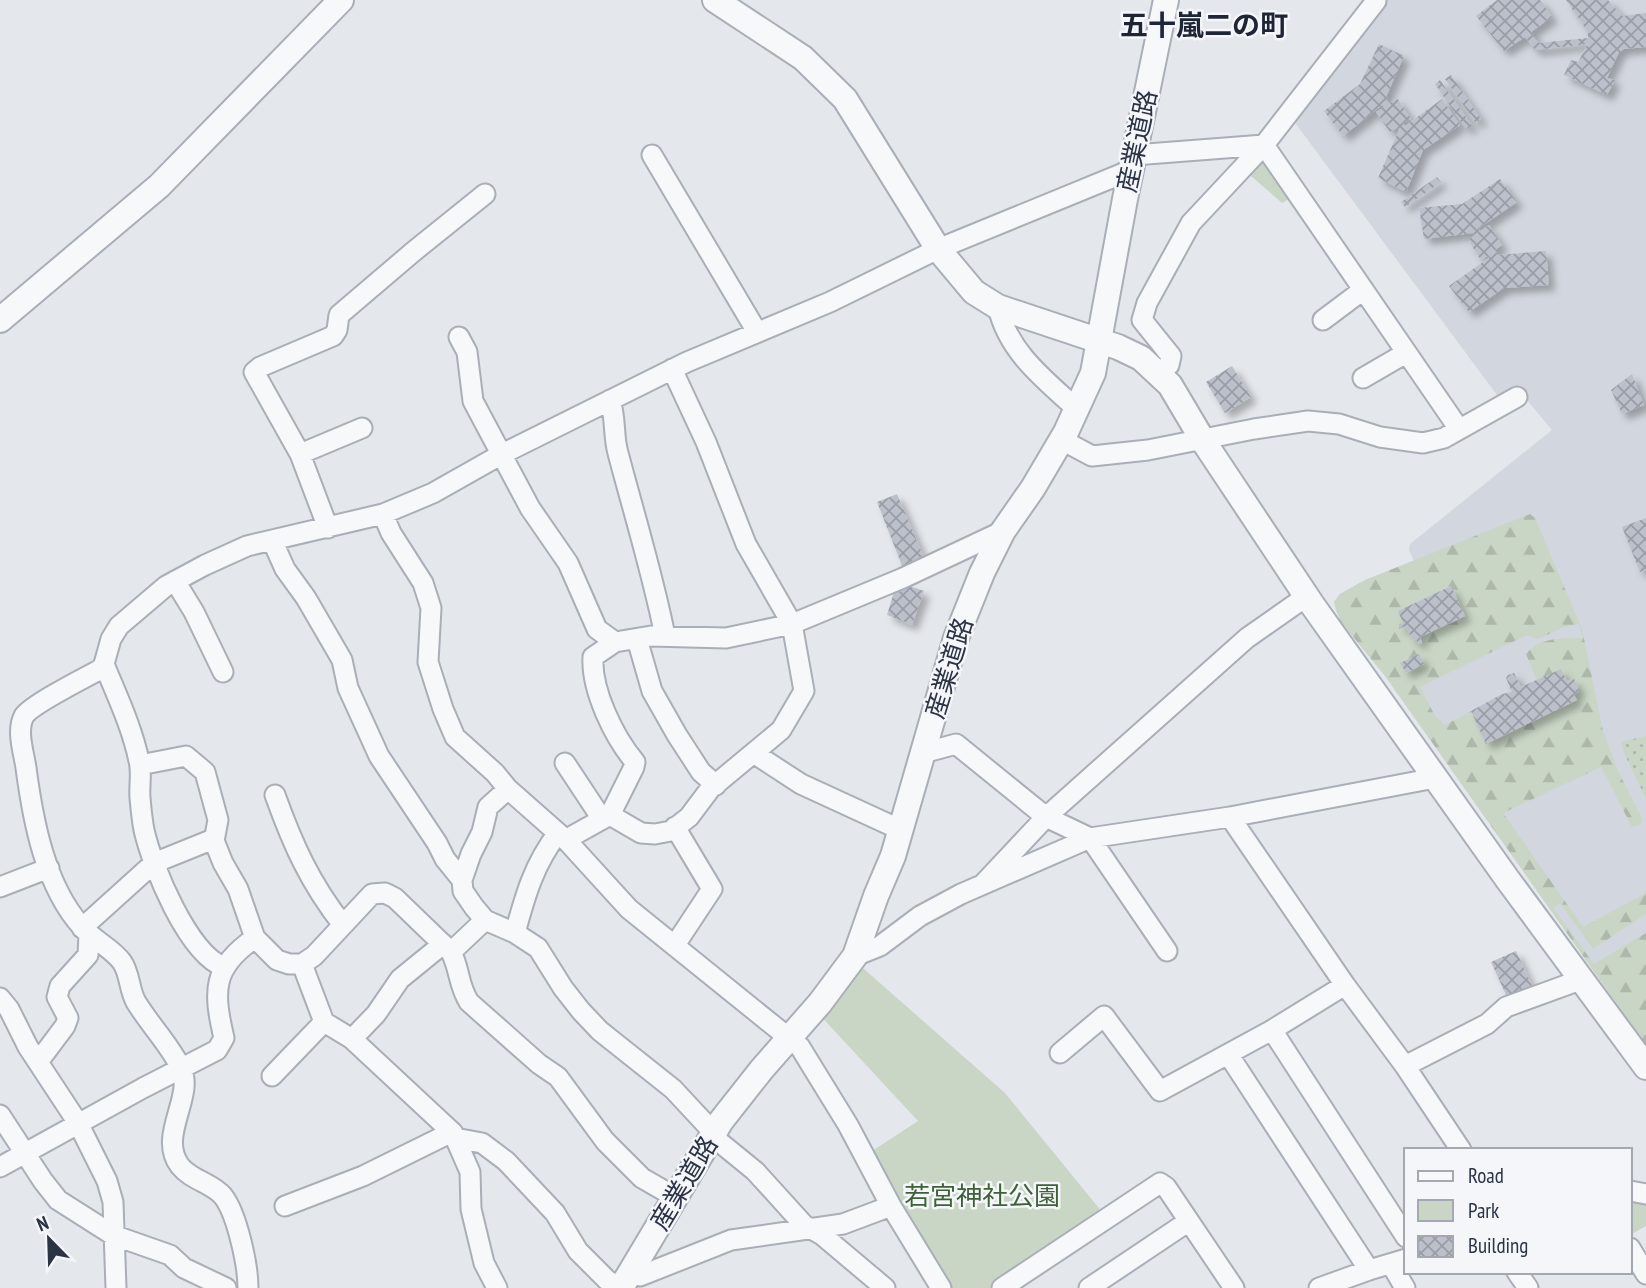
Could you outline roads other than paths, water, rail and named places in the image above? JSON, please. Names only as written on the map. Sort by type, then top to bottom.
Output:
[{"type":"street","points":[[0,320],[159,186],[341,0]]},
{"type":"street","points":[[715,0],[803,58],[845,99],[938,249],[974,292],[998,307],[1101,340],[1141,358],[1170,385],[1202,439],[1307,596],[1580,980],[1646,1067]]},
{"type":"street","name":"産業道路","points":[[624,1283],[713,1135],[762,1069],[790,1039],[855,956],[901,830],[956,638],[982,573],[1003,531],[1062,440],[1093,373],[1166,0]]},
{"type":"street","points":[[1158,372],[1169,365],[1171,356],[1142,320],[1147,303],[1191,223],[1264,145],[1376,1]]},
{"type":"street","points":[[248,1288],[238,1230],[223,1196],[196,1180],[180,1166],[174,1152],[172,1140],[182,1096],[181,1069],[166,1042],[135,1000],[122,962],[86,931],[70,911],[48,868],[31,809],[21,737],[23,719],[27,712],[101,668],[111,639],[119,626],[141,605],[175,581],[247,546],[383,514],[433,493],[502,454],[672,369],[830,302],[938,249],[1133,162],[1264,145]]},
{"type":"street","points":[[1264,145],[1459,429]]},
{"type":"street","points":[[652,155],[757,332]]},
{"type":"street","points":[[328,528],[300,454],[254,372],[333,336],[340,315],[485,194]]},
{"type":"street","points":[[1323,320],[1363,290]]},
{"type":"street","points":[[998,307],[1002,326],[1012,344],[1038,373],[1078,410]]},
{"type":"street","points":[[459,337],[467,352],[473,401],[544,531],[568,564],[597,629],[615,642]]},
{"type":"street","points":[[1363,378],[1406,353]]},
{"type":"street","points":[[565,763],[606,817],[641,833],[655,834],[675,827],[689,817],[716,785],[781,730],[804,691],[792,624],[746,544],[706,442],[672,369]]},
{"type":"street","points":[[1062,440],[1092,456],[1148,450],[1308,421],[1339,424],[1380,436],[1423,443],[1444,438],[1517,397]]},
{"type":"street","points":[[610,400],[614,440],[658,598],[665,636]]},
{"type":"street","points":[[300,454],[362,428]]},
{"type":"street","points":[[383,514],[390,533],[423,583],[431,608],[428,662],[455,737],[495,773],[508,789],[563,837],[629,908],[800,1047],[941,1288]]},
{"type":"street","points":[[514,933],[526,890],[537,864],[563,837],[574,835],[606,817],[634,767],[635,762],[612,727],[598,690],[593,657],[615,642],[665,636],[726,638],[792,624],[903,578],[1003,531]]},
{"type":"street","points":[[272,540],[285,569],[306,598],[342,660],[348,688],[379,756],[438,843],[445,859],[462,880]]},
{"type":"street","points":[[175,581],[194,612],[223,672]]},
{"type":"street","points":[[984,883],[1046,817],[1247,638],[1307,596]]},
{"type":"street","points":[[636,639],[652,691],[701,772],[716,785]]},
{"type":"street","points":[[104,664],[130,728],[140,765],[141,809],[154,863],[191,937],[207,957],[216,965],[224,967]]},
{"type":"street","points":[[923,753],[956,744],[1046,817],[1090,838],[1167,951]]},
{"type":"street","points":[[755,754],[801,784],[901,830]]},
{"type":"street","points":[[140,765],[186,757],[205,772],[218,820],[214,841],[238,889],[255,938],[276,960],[302,964],[372,894],[385,893],[395,898],[447,948],[455,960],[461,989],[469,1002],[539,1064],[558,1077],[605,1141],[642,1178],[675,1197]]},
{"type":"street","points":[[855,956],[880,946],[920,916],[984,883],[1090,838],[1230,817],[1435,778]]},
{"type":"street","points":[[508,789],[488,807],[482,832],[462,880],[463,891],[485,920],[538,948],[563,988],[600,1031],[673,1089],[713,1135],[754,1171],[811,1230],[822,1235],[885,1288]]},
{"type":"street","points":[[275,795],[298,858],[313,885],[343,925]]},
{"type":"street","points":[[1230,817],[1460,1148]]},
{"type":"street","points":[[675,827],[712,889],[675,946]]},
{"type":"street","points":[[38,1062],[68,1018],[57,997],[60,986],[88,955],[86,931],[154,863],[214,841]]},
{"type":"street","points":[[0,887],[48,868]]},
{"type":"street","points":[[352,1039],[376,1014],[400,978],[485,920]]},
{"type":"street","points":[[0,1167],[217,1050],[224,1038],[216,1000],[218,980],[224,967],[255,938]]},
{"type":"street","points":[[302,964],[324,1022],[352,1039],[452,1134],[470,1171],[471,1209],[484,1263],[497,1288]]},
{"type":"street","points":[[1405,1066],[1487,1024],[1506,1007],[1580,980]]},
{"type":"street","points":[[1060,1053],[1104,1016],[1160,1091],[1272,1030],[1345,985]]},
{"type":"street","points":[[0,998],[78,1123],[107,1181],[113,1202],[116,1288]]},
{"type":"street","points":[[272,1076],[324,1022]]},
{"type":"street","points":[[1272,1030],[1404,1234]]},
{"type":"street","points":[[1228,1054],[1369,1269]]},
{"type":"street","points":[[0,1115],[58,1200],[113,1235],[170,1255],[184,1268],[226,1288]]},
{"type":"street","points":[[285,1206],[363,1176],[452,1134],[482,1143],[506,1161],[555,1213],[578,1251],[607,1280],[624,1283],[730,1240],[844,1224],[891,1206]]},
{"type":"street","points":[[1002,1288],[1156,1184],[1163,1184],[1233,1288]]},
{"type":"street","points":[[1089,1288],[1189,1221]]},
{"type":"street","points":[[1632,1251],[1646,1273]]},
{"type":"street","points":[[1319,1288],[1369,1269],[1399,1262],[1405,1288]]},
{"type":"street","points":[[180,1288],[184,1268]]},
{"type":"district","name":"五十嵐二の町","points":[[1204,25]]},
{"type":"park label","name":"若宮神社公園","points":[[982,1196]]}]
